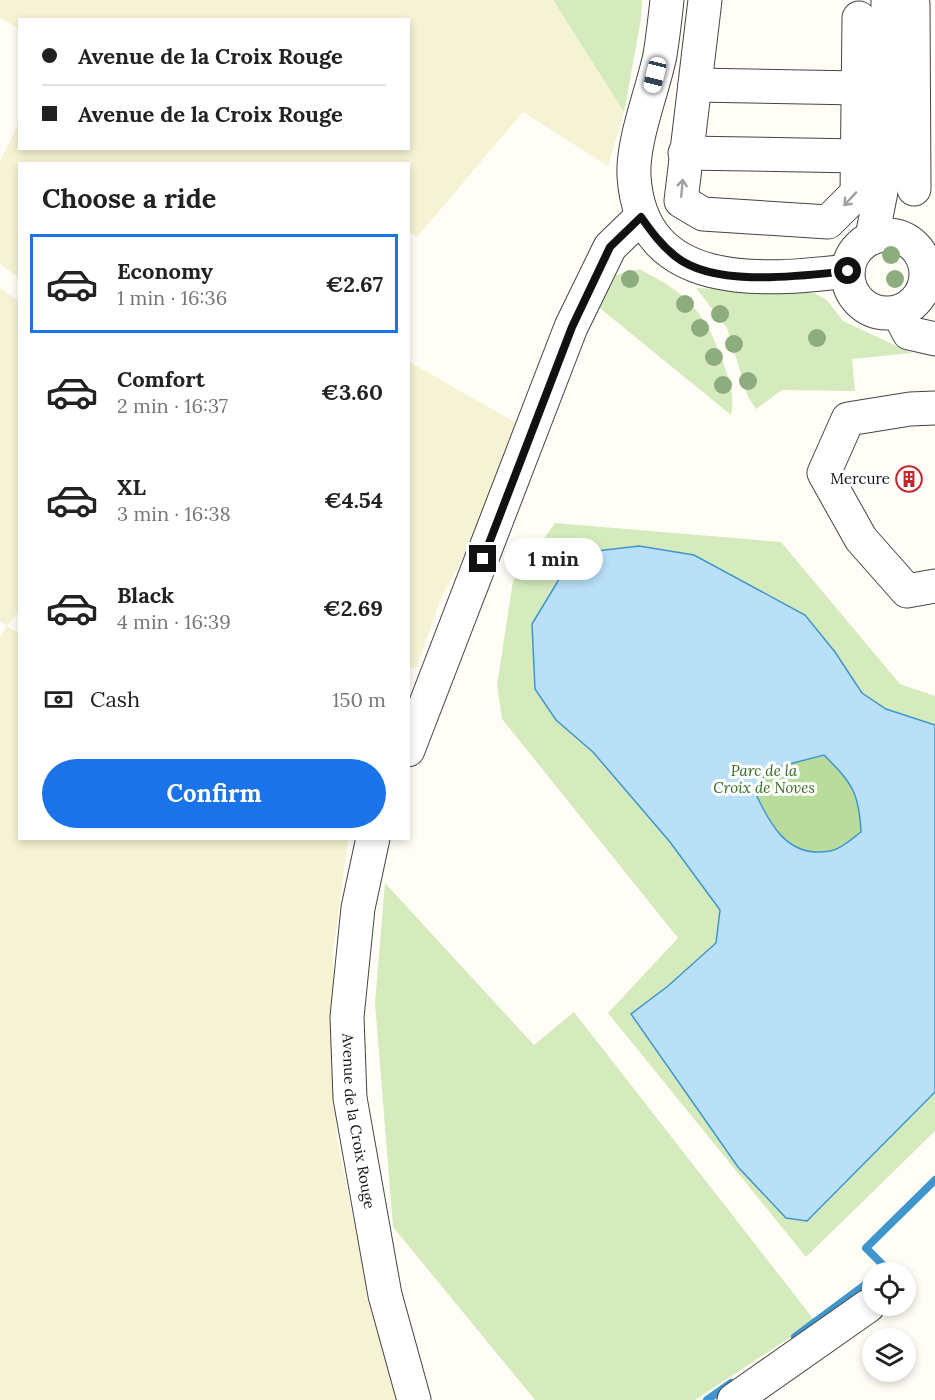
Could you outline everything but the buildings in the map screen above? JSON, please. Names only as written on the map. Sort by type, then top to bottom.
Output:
[{"type":"street","points":[[667,0],[660,54],[639,139],[633,174],[641,217],[653,234],[676,257],[723,274],[788,278],[848,271]]},
{"type":"street","points":[[705,0],[681,201],[703,214],[828,222],[857,193],[872,161],[900,2]]},
{"type":"street","points":[[900,2],[914,189]]},
{"type":"street","points":[[859,18],[860,88],[872,161],[872,237]]},
{"type":"street","points":[[695,85],[860,88]]},
{"type":"street","points":[[685,153],[872,161]]},
{"type":"street","points":[[872,161],[906,240]]},
{"type":"street","points":[[410,745],[572,327],[610,247],[641,217]]},
{"type":"street","points":[[890,234],[906,240],[917,249],[931,274],[923,291],[913,304],[898,312],[879,313],[862,305],[850,289],[848,271],[851,256],[860,245],[872,237],[890,234]]},
{"type":"street","points":[[898,312],[909,333],[935,339]]},
{"type":"street","points":[[935,408],[910,409],[848,419],[824,473],[861,539],[907,591],[935,586]]},
{"type":"street","name":"Avenue de la Croix Rouge","points":[[373,840],[358,908],[347,1017],[350,1098],[385,1294],[414,1400]]},
{"type":"street","points":[[734,1400],[862,1310]]},
{"type":"shaded area","points":[[0,0],[553,0],[624,112],[608,166],[523,112],[417,237],[410,233],[410,162],[18,162],[18,277],[0,264],[0,161],[18,125],[18,150],[410,150],[410,18],[18,18],[18,27],[0,18]]},
{"type":"shaded area","points":[[0,288],[18,301],[18,612],[7,626],[0,621]]},
{"type":"shaded area","points":[[410,362],[518,424],[482,523],[442,596],[416,669],[410,668]]},
{"type":"shaded area","points":[[7,626],[18,633],[18,840],[348,840],[333,954],[337,1138],[370,1304],[398,1400],[0,1400],[0,637]]},
{"type":"green space","points":[[553,0],[642,0],[641,19],[624,112]]},
{"type":"green space","points":[[639,269],[670,286],[701,316],[716,344],[730,382],[731,415],[596,305],[616,275]]},
{"type":"green space","points":[[696,288],[814,293],[827,300],[843,321],[912,353],[852,359],[855,391],[782,390],[756,409],[748,397],[727,328]]},
{"type":"green space","name":"Parc de la Croix de Noves","points":[[555,523],[781,542],[900,684],[935,696],[935,1131],[806,1257],[608,1013],[678,938],[502,719],[497,685],[513,581]]},
{"type":"green space","points":[[824,755],[842,773],[853,789],[858,806],[861,832],[832,851],[803,851],[772,829],[753,790],[770,769]]},
{"type":"green space","points":[[385,883],[534,1045],[574,1012],[815,1321],[695,1400],[535,1400],[393,1227],[375,1003]]},
{"type":"water","name":"Parc de la Croix de Noves","points":[[639,546],[694,555],[805,615],[835,652],[862,693],[886,709],[935,725],[935,1092],[807,1221],[786,1218],[738,1167],[631,1014],[668,986],[716,943],[720,910],[670,842],[593,752],[556,720],[535,689],[532,624],[561,576],[588,552]],"holes":[[[824,755],[834,765],[856,797],[861,832],[830,851],[815,852],[791,844],[773,826],[754,790],[770,769]]]},
{"type":"waterway","points":[[880,1262],[866,1248],[935,1180]]},
{"type":"waterway","points":[[795,1337],[862,1287]]},
{"type":"waterway","points":[[707,1400],[731,1383]]},
{"type":"place","name":"Mercure","points":[[909,479]]},
{"type":"route","points":[[483,559],[572,327],[610,247],[641,217],[653,234],[676,257],[703,268],[733,276],[788,278],[848,271]]}]
